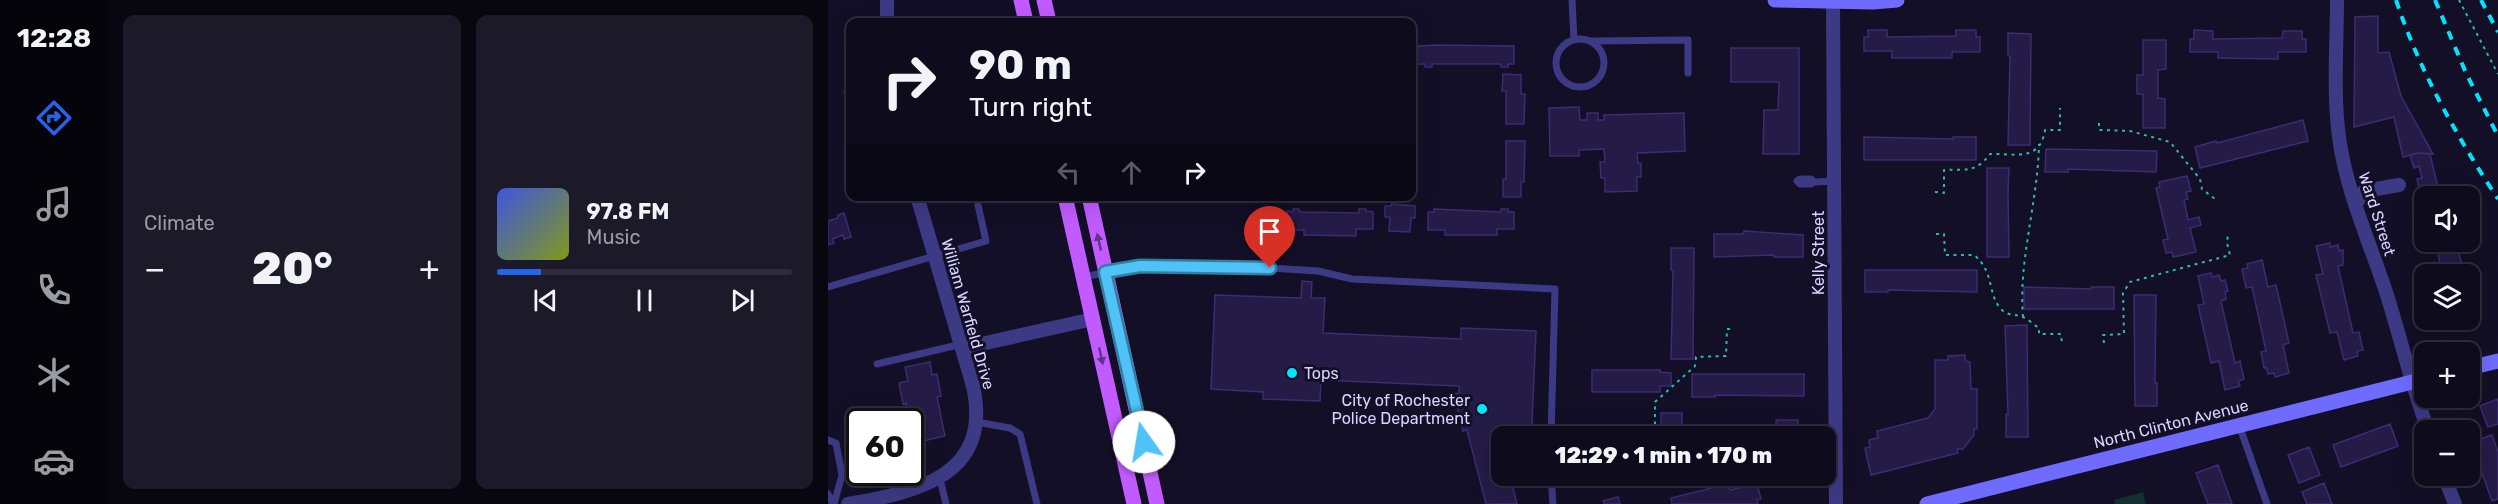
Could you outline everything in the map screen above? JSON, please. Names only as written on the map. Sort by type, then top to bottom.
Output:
[{"type":"main road","points":[[1021,0],[1025,18]]},
{"type":"main road","points":[[1044,0],[1049,18]]},
{"type":"main road","points":[[1775,0],[1833,2],[1897,0]]},
{"type":"main road","points":[[1066,201],[1134,504]]},
{"type":"main road","points":[[1090,201],[1157,504]]},
{"type":"main road","points":[[2480,366],[2498,362]]},
{"type":"main road","name":"North Clinton Avenue","points":[[1927,504],[2414,381]]},
{"type":"street","points":[[887,0],[887,18]]},
{"type":"street","name":"Ward Street","points":[[2337,0],[2339,139],[2356,204],[2414,369]]},
{"type":"street","name":"Kelly Street","points":[[1833,2],[1836,504]]},
{"type":"street","points":[[2356,204],[2364,191],[2398,185]]},
{"type":"street","name":"William Warfield Drive","points":[[848,504],[919,489],[940,479],[963,455],[971,440],[976,422],[975,395],[919,201]]},
{"type":"street","points":[[962,346],[1093,319]]},
{"type":"street","points":[[2448,486],[2455,504]]},
{"type":"lane","points":[[1572,0],[1574,40]]},
{"type":"lane","points":[[1588,41],[1598,47],[1602,54],[1603,69],[1595,82],[1579,87],[1564,81],[1556,66],[1559,50],[1574,40],[1688,40],[1688,73]]},
{"type":"lane","points":[[1814,182],[1834,181]]},
{"type":"lane","points":[[828,287],[986,241],[978,205]]},
{"type":"lane","points":[[1083,277],[1140,266],[1270,268],[1318,271],[1352,279],[1555,289],[1551,426]]},
{"type":"lane","points":[[877,364],[962,346]]},
{"type":"lane","points":[[976,422],[1010,428],[1020,434],[1037,504]]},
{"type":"lane","points":[[2240,425],[2267,504]]},
{"type":"lane","points":[[828,440],[836,443],[842,475],[834,504]]},
{"type":"lane","points":[[940,479],[946,504]]},
{"type":"lane","points":[[1552,486],[1553,504]]},
{"type":"lane","points":[[828,494],[834,504]]},
{"type":"path","points":[[2459,0],[2498,74]]},
{"type":"path","points":[[2023,317],[2021,280],[2033,216],[2040,143],[2044,130],[2060,130],[2060,108]]},
{"type":"path","points":[[2100,123],[2099,130],[2130,131],[2170,142],[2200,179],[2202,189],[2215,199]]},
{"type":"path","points":[[1935,192],[1944,193],[1944,170],[1979,167],[1990,154],[2027,155],[2033,152],[2040,143]]},
{"type":"path","points":[[1936,234],[1944,234],[1945,255],[1974,255],[1977,258],[1987,271],[1996,303],[2001,310],[2023,317],[2039,328],[2039,334],[2061,334],[2061,344]]},
{"type":"path","points":[[2104,343],[2103,335],[2124,334],[2123,293],[2130,282],[2230,255],[2227,243],[2228,234]]},
{"type":"path","points":[[1655,426],[1655,402],[1695,366],[1696,357],[1726,356],[1727,329],[1734,329]]},
{"type":"green space","points":[[2143,492],[2146,504],[2115,504],[2114,500]]},
{"type":"building","points":[[2378,16],[2378,53],[2389,52],[2401,96],[2433,154],[2418,153],[2403,157],[2394,117],[2354,127],[2355,17]]},
{"type":"building","points":[[1868,30],[1887,30],[1887,37],[1956,36],[1956,30],[1976,30],[1976,37],[1980,37],[1980,52],[1952,52],[1952,58],[1892,58],[1892,51],[1864,51],[1864,37],[1868,37]]},
{"type":"building","points":[[2194,30],[2213,31],[2213,39],[2282,38],[2283,31],[2302,31],[2302,39],[2306,39],[2306,52],[2278,52],[2278,59],[2218,58],[2218,52],[2190,52],[2190,39],[2194,39]]},
{"type":"building","points":[[2008,33],[2031,34],[2030,145],[2008,145],[2010,56],[2008,56]]},
{"type":"building","points":[[2143,40],[2166,40],[2166,69],[2158,70],[2158,98],[2165,99],[2165,128],[2143,128],[2143,94],[2137,94],[2137,75],[2143,75]]},
{"type":"building","points":[[1418,46],[1514,46],[1514,64],[1508,64],[1508,67],[1501,67],[1501,64],[1432,64],[1432,67],[1425,67],[1425,64],[1417,64]]},
{"type":"building","points":[[1731,48],[1799,48],[1799,154],[1763,154],[1764,110],[1778,110],[1779,82],[1731,82]]},
{"type":"building","points":[[1503,74],[1521,75],[1521,94],[1525,94],[1524,124],[1506,124],[1506,91],[1502,91]]},
{"type":"building","points":[[1579,107],[1580,120],[1587,120],[1587,113],[1598,113],[1598,120],[1604,120],[1604,115],[1684,113],[1685,151],[1637,153],[1638,163],[1641,163],[1641,177],[1637,177],[1637,191],[1605,192],[1605,178],[1601,178],[1600,162],[1605,162],[1604,149],[1579,150],[1579,156],[1550,156],[1549,108]]},
{"type":"building","points":[[2303,120],[2308,141],[2200,168],[2195,147]]},
{"type":"building","points":[[1864,137],[1953,139],[1953,137],[1976,137],[1976,160],[1864,160]]},
{"type":"building","points":[[1506,141],[1525,141],[1524,182],[1521,182],[1521,197],[1503,197],[1503,179],[1506,179]]},
{"type":"building","points":[[2046,149],[2157,151],[2156,172],[2068,169],[2068,172],[2045,172]]},
{"type":"building","points":[[2430,154],[2438,186],[2419,186],[2417,179],[2422,178],[2419,166],[2414,168],[2410,155]]},
{"type":"building","points":[[1987,168],[2009,168],[2009,257],[1987,257]]},
{"type":"building","points":[[2187,176],[2191,191],[2186,192],[2188,199],[2184,200],[2188,220],[2199,217],[2201,225],[2190,228],[2196,252],[2173,257],[2172,252],[2166,253],[2163,240],[2168,239],[2156,188],[2160,187],[2159,182]]},
{"type":"building","points":[[1391,204],[1415,206],[1415,218],[1411,218],[1410,232],[1389,231],[1390,217],[1385,217],[1385,206],[1391,206]]},
{"type":"building","points":[[1293,209],[1299,209],[1300,212],[1359,213],[1359,209],[1366,209],[1366,211],[1373,212],[1373,229],[1356,229],[1356,236],[1304,235],[1304,230],[1287,230],[1287,211],[1293,212]]},
{"type":"building","points":[[1434,209],[1501,212],[1501,209],[1508,209],[1508,212],[1514,212],[1514,229],[1497,229],[1497,235],[1445,235],[1445,230],[1428,230],[1428,212],[1434,212]]},
{"type":"building","points":[[844,213],[851,237],[844,239],[843,235],[832,239],[834,243],[828,245],[828,221]]},
{"type":"building","points":[[1744,231],[1803,235],[1803,257],[1774,257],[1774,255],[1714,257],[1714,234],[1743,234]]},
{"type":"building","points":[[2330,243],[2330,247],[2338,245],[2339,251],[2343,250],[2343,265],[2338,266],[2353,333],[2359,332],[2363,350],[2357,351],[2358,356],[2344,360],[2337,332],[2330,333],[2316,275],[2323,274],[2316,246]]},
{"type":"building","points":[[1671,248],[1694,248],[1693,359],[1671,359],[1673,271],[1671,270]]},
{"type":"building","points":[[2438,252],[2459,252],[2462,264],[2440,264]]},
{"type":"building","points":[[2262,260],[2268,287],[2276,285],[2289,343],[2283,345],[2289,373],[2275,377],[2274,373],[2268,374],[2266,367],[2264,368],[2261,352],[2266,351],[2252,287],[2246,288],[2242,269],[2248,268],[2247,264]]},
{"type":"building","points":[[1865,270],[1977,270],[1977,292],[1888,290],[1888,292],[1865,292]]},
{"type":"building","points":[[2211,273],[2212,277],[2219,275],[2221,281],[2225,280],[2228,291],[2225,292],[2226,299],[2221,301],[2235,363],[2240,361],[2244,379],[2238,381],[2240,386],[2225,390],[2219,361],[2211,363],[2198,305],[2204,304],[2198,276]]},
{"type":"building","points":[[1302,281],[1312,282],[1311,298],[1325,298],[1323,333],[1461,339],[1461,328],[1536,331],[1533,426],[1491,426],[1491,486],[1512,486],[1517,504],[1486,504],[1467,430],[1463,431],[1454,394],[1459,393],[1459,386],[1321,380],[1320,401],[1263,399],[1263,392],[1211,389],[1215,295],[1301,298]]},
{"type":"building","points":[[2024,287],[2091,289],[2091,287],[2114,287],[2114,309],[2024,309]]},
{"type":"building","points":[[2134,295],[2156,295],[2157,406],[2135,406]]},
{"type":"building","points":[[2027,325],[2028,437],[2006,437],[2006,414],[2008,414],[2005,326]]},
{"type":"building","points":[[1965,355],[1965,361],[1970,362],[1971,389],[1977,389],[1977,429],[1974,429],[1974,435],[1963,449],[1957,449],[1958,453],[1871,475],[1865,448],[1870,447],[1869,440],[1878,438],[1877,431],[1928,418],[1935,409],[1935,360],[1948,360],[1948,356]]},
{"type":"building","points":[[930,362],[932,375],[937,374],[941,396],[937,397],[945,436],[924,441],[924,408],[907,408],[906,403],[903,404],[899,383],[908,381],[905,367]]},
{"type":"building","points":[[1592,370],[1660,370],[1660,372],[1671,373],[1671,386],[1660,386],[1660,392],[1592,392]]},
{"type":"building","points":[[1692,374],[1804,374],[1804,396],[1692,397]]},
{"type":"building","points":[[2498,399],[2498,424],[2488,427],[2480,406]]},
{"type":"building","points":[[1661,413],[1682,413],[1682,426],[1661,426]]},
{"type":"building","points":[[1776,420],[1798,420],[1798,426],[1776,426]]},
{"type":"building","points":[[2390,424],[2398,446],[2341,467],[2333,445]]},
{"type":"building","points":[[2492,435],[2498,452],[2498,499],[2492,501],[2480,467],[2480,439]]},
{"type":"building","points":[[2309,447],[2320,475],[2299,483],[2288,455]]},
{"type":"building","points":[[2218,465],[2232,504],[2208,504],[2196,473]]},
{"type":"building","points":[[2324,483],[2332,504],[2307,504],[2302,492]]},
{"type":"building","points":[[1720,486],[1729,486],[1730,490],[1758,486],[1761,499],[1757,500],[1758,504],[1672,504],[1671,498]]},
{"type":"building","points":[[1618,497],[1620,504],[1604,504],[1603,501]]},
{"type":"railway","points":[[2396,0],[2416,52],[2440,102],[2498,199]]},
{"type":"railway","points":[[2435,0],[2466,73],[2498,136]]},
{"type":"railway","points":[[2481,0],[2498,32]]},
{"type":"place","name":"Tops","points":[[1292,373]]},
{"type":"place","name":"City of Rochester Police Department","points":[[1482,409]]},
{"type":"route","points":[[1144,442],[1105,272],[1140,266],[1204,269],[1270,268]]}]
